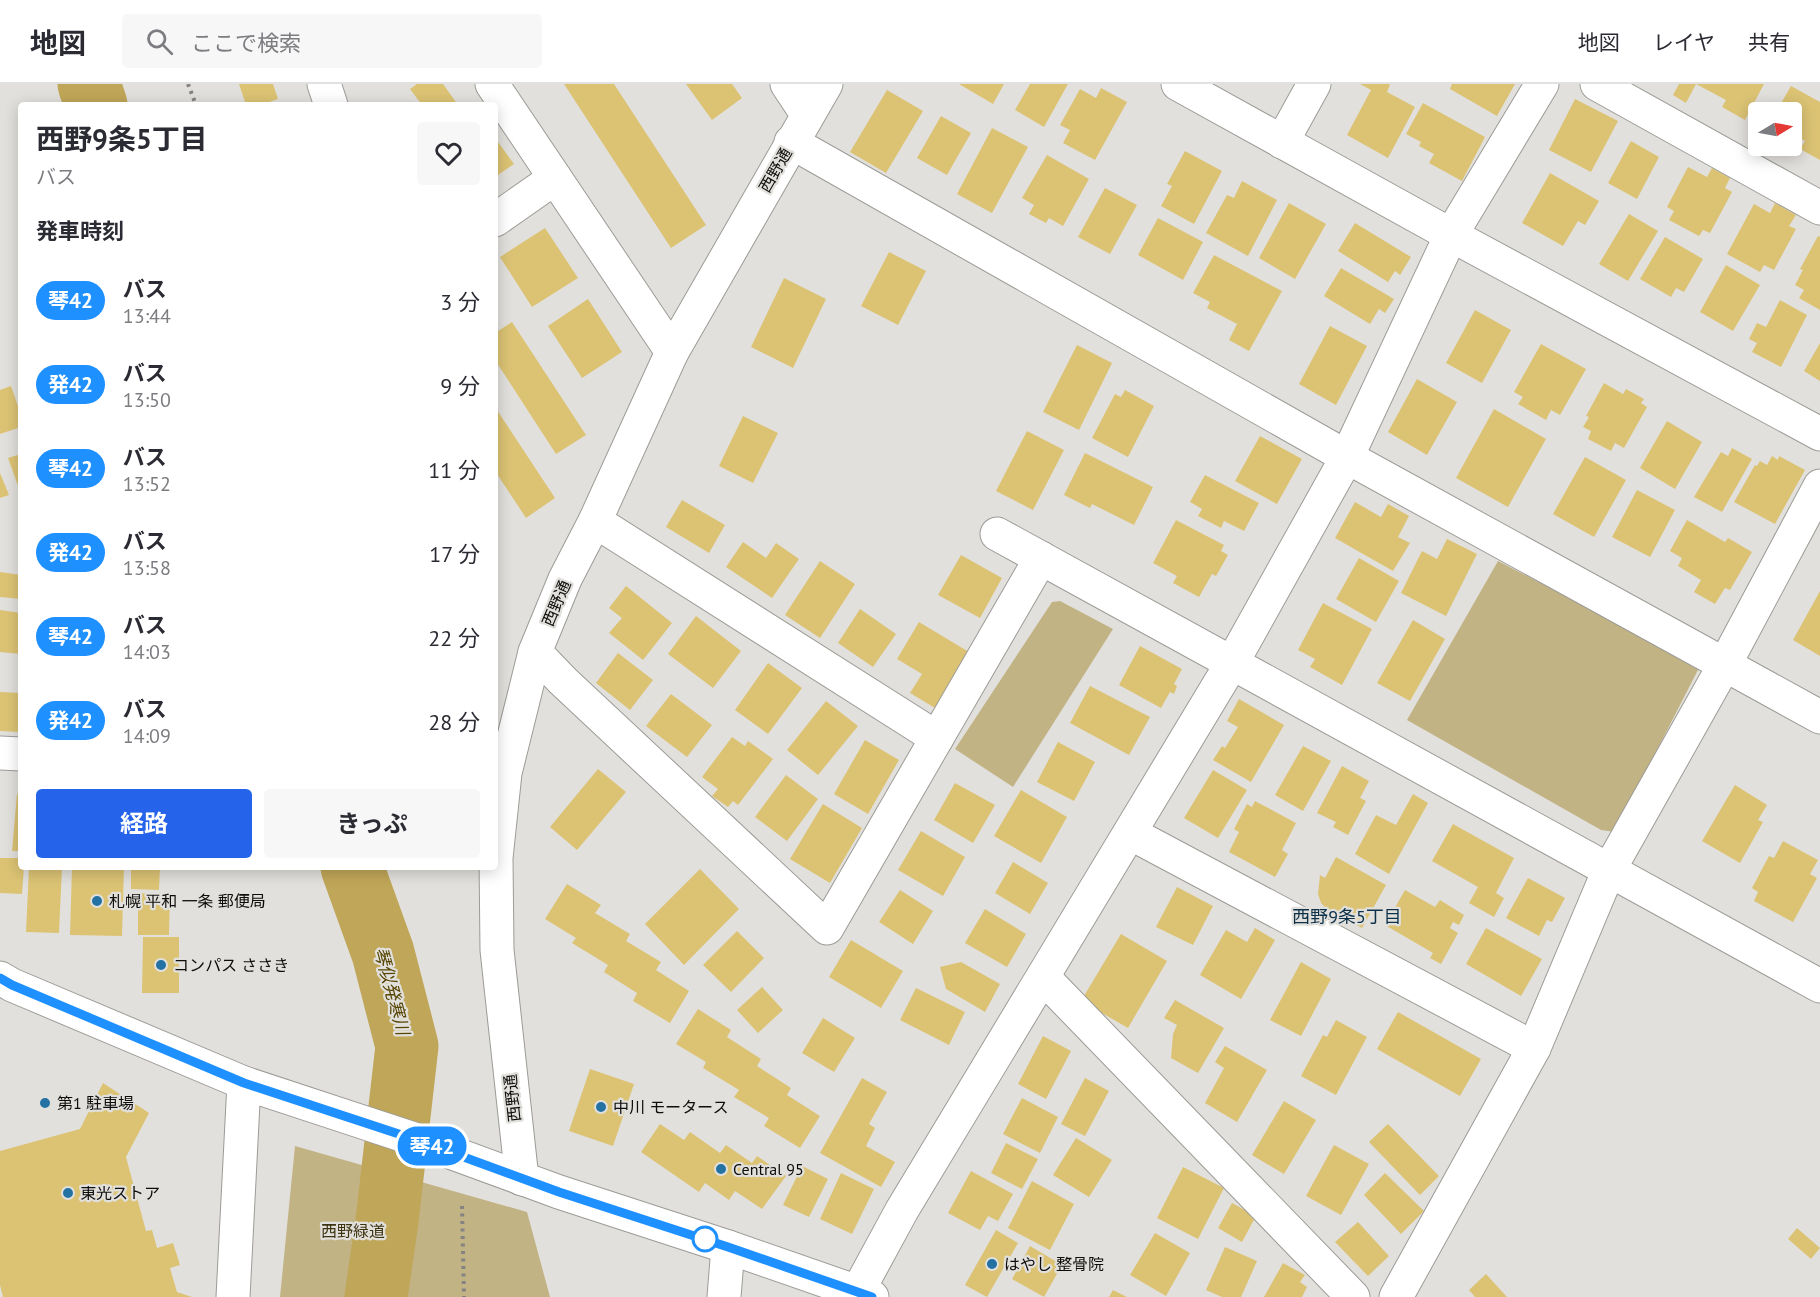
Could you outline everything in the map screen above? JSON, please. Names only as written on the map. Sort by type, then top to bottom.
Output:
[{"type":"street","points":[[324,84],[330,102]]},
{"type":"street","points":[[492,84],[672,352]]},
{"type":"street","points":[[787,84],[807,114]]},
{"type":"street","name":"西野通","points":[[498,839],[505,773],[535,652],[565,579],[595,521],[672,352],[826,84]]},
{"type":"street","points":[[1178,84],[1451,235],[1820,434]]},
{"type":"street","points":[[1282,142],[1314,84]]},
{"type":"street","points":[[0,978],[244,1083],[865,1294],[902,1210],[1232,663],[1347,457],[1451,235],[1542,84]]},
{"type":"street","points":[[1597,84],[1820,208]]},
{"type":"street","points":[[791,142],[1347,457],[1820,717]]},
{"type":"street","points":[[498,218],[555,178]]},
{"type":"street","points":[[1396,1297],[1534,1048],[1609,870],[1725,664],[1820,486]]},
{"type":"street","points":[[595,521],[937,738]]},
{"type":"street","points":[[997,534],[1820,986]]},
{"type":"street","points":[[535,652],[826,928],[1041,558]]},
{"type":"street","points":[[0,753],[18,754]]},
{"type":"street","points":[[1130,833],[1534,1048]]},
{"type":"street","name":"西野通","points":[[496,870],[497,950],[522,1179]]},
{"type":"street","points":[[1043,977],[1353,1297]]},
{"type":"street","points":[[233,1297],[244,1083]]},
{"type":"street","points":[[724,1297],[728,1247]]},
{"type":"path","points":[[188,84],[195,102]]},
{"type":"path","points":[[462,1206],[464,1297]]},
{"type":"green space","points":[[1498,561],[1700,666],[1615,832],[1601,830],[1407,720]]},
{"type":"green space","points":[[1060,601],[1113,629],[1013,787],[955,749],[1052,602]]},
{"type":"green space","name":"西野緑道","points":[[295,1146],[527,1212],[550,1297],[280,1297]]},
{"type":"building","points":[[239,84],[273,84],[278,99],[269,102],[245,102]]},
{"type":"building","points":[[417,84],[443,84],[456,102],[420,102],[410,89]]},
{"type":"building","points":[[564,84],[614,84],[706,225],[671,248]]},
{"type":"building","points":[[686,84],[732,84],[742,98],[712,120]]},
{"type":"building","points":[[959,84],[1004,84],[993,104]]},
{"type":"building","points":[[1030,84],[1068,84],[1044,127],[1015,110]]},
{"type":"building","points":[[1360,84],[1389,84],[1387,92],[1415,107],[1388,158],[1347,135],[1371,90]]},
{"type":"building","points":[[1452,84],[1515,84],[1497,116],[1450,89]]},
{"type":"building","points":[[1679,84],[1696,84],[1686,103],[1673,95]]},
{"type":"building","points":[[1696,84],[1764,84],[1754,102],[1748,102],[1748,114],[1745,120],[1722,107],[1726,100]]},
{"type":"building","points":[[1791,86],[1820,102],[1820,160],[1802,150],[1805,141],[1802,139],[1802,102],[1782,102]]},
{"type":"building","points":[[1101,88],[1127,102],[1095,160],[1063,143],[1070,130],[1060,125],[1080,89],[1096,98]]},
{"type":"building","points":[[887,90],[923,111],[886,173],[850,152]]},
{"type":"building","points":[[1575,99],[1618,121],[1591,172],[1549,150]]},
{"type":"building","points":[[1423,103],[1485,137],[1462,181],[1429,163],[1434,154],[1419,146],[1421,142],[1406,134]]},
{"type":"building","points":[[941,116],[971,133],[947,175],[917,158]]},
{"type":"building","points":[[992,128],[1028,147],[992,213],[957,194]]},
{"type":"building","points":[[1631,141],[1659,157],[1637,199],[1608,183]]},
{"type":"building","points":[[498,142],[514,164],[498,175]]},
{"type":"building","points":[[1185,151],[1222,171],[1194,224],[1161,206],[1172,186],[1167,184]]},
{"type":"building","points":[[1047,155],[1089,179],[1063,226],[1049,218],[1046,223],[1029,214],[1034,205],[1022,198]]},
{"type":"building","points":[[1688,167],[1707,177],[1712,168],[1730,178],[1725,188],[1732,192],[1710,233],[1703,230],[1699,236],[1669,220],[1674,211],[1667,207]]},
{"type":"building","points":[[1550,173],[1599,201],[1585,225],[1578,221],[1563,246],[1522,223]]},
{"type":"building","points":[[1242,181],[1277,200],[1248,256],[1206,233],[1227,195],[1234,198]]},
{"type":"building","points":[[1105,188],[1137,205],[1110,254],[1078,237]]},
{"type":"building","points":[[1289,203],[1326,224],[1295,279],[1259,258]]},
{"type":"building","points":[[1775,203],[1796,215],[1789,226],[1796,229],[1774,270],[1764,265],[1760,272],[1727,254],[1754,204],[1770,213]]},
{"type":"building","points":[[1629,214],[1658,231],[1628,281],[1599,264]]},
{"type":"building","points":[[1158,218],[1203,242],[1183,280],[1138,255]]},
{"type":"building","points":[[1355,223],[1411,257],[1400,275],[1395,271],[1388,282],[1338,251]]},
{"type":"building","points":[[545,228],[578,278],[532,307],[500,257]]},
{"type":"building","points":[[1818,236],[1820,237],[1820,310],[1799,298],[1804,290],[1795,285],[1803,270],[1800,269]]},
{"type":"building","points":[[1665,237],[1703,259],[1684,292],[1676,288],[1671,297],[1640,279]]},
{"type":"building","points":[[889,252],[926,271],[898,325],[861,306]]},
{"type":"building","points":[[1214,255],[1282,291],[1249,351],[1229,340],[1237,324],[1207,308],[1210,302],[1193,293]]},
{"type":"building","points":[[1726,265],[1760,285],[1733,331],[1700,312]]},
{"type":"building","points":[[1341,268],[1394,299],[1385,313],[1379,309],[1370,324],[1324,296]]},
{"type":"building","points":[[784,278],[826,299],[793,368],[751,347]]},
{"type":"building","points":[[588,299],[622,352],[582,378],[548,326]]},
{"type":"building","points":[[1780,300],[1807,315],[1781,367],[1752,352],[1757,343],[1749,339],[1757,323],[1766,327]]},
{"type":"building","points":[[1475,310],[1511,330],[1482,383],[1446,363]]},
{"type":"building","points":[[512,322],[586,435],[556,454],[498,365],[498,331]]},
{"type":"building","points":[[1330,326],[1367,346],[1336,405],[1299,384]]},
{"type":"building","points":[[1820,343],[1820,381],[1804,371]]},
{"type":"building","points":[[1541,344],[1586,369],[1560,415],[1551,410],[1546,420],[1518,404],[1523,397],[1514,392]]},
{"type":"building","points":[[1077,345],[1112,363],[1079,430],[1043,412]]},
{"type":"building","points":[[1417,379],[1457,402],[1427,455],[1388,432]]},
{"type":"building","points":[[1604,383],[1623,394],[1626,389],[1644,399],[1641,403],[1647,407],[1624,448],[1615,443],[1611,451],[1588,439],[1591,431],[1583,427],[1589,417],[1586,416]]},
{"type":"building","points":[[11,386],[18,406],[18,428],[0,434],[0,390]]},
{"type":"building","points":[[1125,390],[1154,406],[1128,457],[1092,438],[1115,394],[1121,397]]},
{"type":"building","points":[[1494,409],[1546,439],[1508,507],[1456,478]]},
{"type":"building","points":[[498,412],[555,498],[526,518],[498,476]]},
{"type":"building","points":[[743,416],[778,433],[753,483],[719,466]]},
{"type":"building","points":[[1667,421],[1702,442],[1675,489],[1640,468]]},
{"type":"building","points":[[1027,431],[1064,450],[1033,510],[996,491]]},
{"type":"building","points":[[1260,436],[1302,459],[1277,504],[1235,481]]},
{"type":"building","points":[[1732,448],[1752,459],[1722,512],[1694,497],[1721,452],[1728,456]]},
{"type":"building","points":[[1085,453],[1153,487],[1134,525],[1092,504],[1090,508],[1064,495]]},
{"type":"building","points":[[18,455],[18,486],[8,458]]},
{"type":"building","points":[[1772,456],[1778,460],[1779,456],[1805,470],[1775,524],[1734,502],[1755,465],[1757,466],[1760,461],[1767,465]]},
{"type":"building","points":[[1585,457],[1626,480],[1594,537],[1553,514]]},
{"type":"building","points":[[0,473],[9,495],[0,498]]},
{"type":"building","points":[[1205,475],[1259,503],[1244,531],[1224,521],[1221,528],[1198,516],[1202,509],[1190,502]]},
{"type":"building","points":[[1637,490],[1675,510],[1650,557],[1612,537]]},
{"type":"building","points":[[682,500],[725,525],[709,553],[666,527]]},
{"type":"building","points":[[1355,502],[1381,517],[1388,504],[1409,516],[1398,537],[1410,543],[1393,571],[1335,538]]},
{"type":"building","points":[[1176,520],[1224,545],[1221,551],[1228,555],[1216,576],[1212,574],[1199,597],[1173,583],[1177,576],[1153,563]]},
{"type":"building","points":[[1687,520],[1725,542],[1728,538],[1752,552],[1730,590],[1725,588],[1715,604],[1694,592],[1701,580],[1678,566],[1682,558],[1670,551]]},
{"type":"building","points":[[1447,539],[1477,554],[1446,616],[1401,593],[1422,551],[1437,559]]},
{"type":"building","points":[[743,542],[766,558],[776,543],[799,559],[772,598],[726,567]]},
{"type":"building","points":[[961,555],[1002,578],[980,618],[938,595]]},
{"type":"building","points":[[1359,558],[1399,581],[1376,622],[1336,599]]},
{"type":"building","points":[[820,561],[855,584],[820,638],[785,615]]},
{"type":"building","points":[[0,572],[18,575],[18,599],[0,597]]},
{"type":"building","points":[[626,586],[672,623],[643,660],[609,633],[622,618],[609,608]]},
{"type":"building","points":[[1820,591],[1820,656],[1793,640]]},
{"type":"building","points":[[1323,603],[1372,629],[1342,685],[1310,667],[1315,659],[1298,650]]},
{"type":"building","points":[[860,609],[896,634],[873,667],[838,643]]},
{"type":"building","points":[[0,610],[18,613],[18,654],[0,652]]},
{"type":"building","points":[[696,616],[741,651],[713,688],[668,654]]},
{"type":"building","points":[[1413,620],[1445,639],[1410,701],[1377,683]]},
{"type":"building","points":[[919,622],[969,652],[935,708],[910,693],[922,674],[897,659]]},
{"type":"building","points":[[1140,646],[1182,669],[1174,684],[1177,686],[1174,694],[1170,692],[1161,708],[1119,685]]},
{"type":"building","points":[[618,653],[653,680],[630,710],[596,683]]},
{"type":"building","points":[[768,663],[802,688],[768,734],[735,710]]},
{"type":"building","points":[[1090,686],[1150,717],[1129,755],[1070,723]]},
{"type":"building","points":[[0,692],[18,693],[18,732],[0,731]]},
{"type":"building","points":[[671,694],[712,725],[687,757],[646,726]]},
{"type":"building","points":[[1239,699],[1284,725],[1251,782],[1213,760],[1222,746],[1225,748],[1238,727],[1227,721]]},
{"type":"building","points":[[826,701],[858,726],[818,775],[787,750]]},
{"type":"building","points":[[732,737],[745,746],[748,741],[773,759],[738,805],[733,801],[728,807],[712,796],[718,789],[702,777]]},
{"type":"building","points":[[865,740],[899,760],[868,814],[834,794]]},
{"type":"building","points":[[1058,742],[1095,762],[1074,801],[1037,782]]},
{"type":"building","points":[[1303,746],[1331,761],[1303,811],[1275,795]]},
{"type":"building","points":[[1342,766],[1369,781],[1360,798],[1366,801],[1348,835],[1333,827],[1336,822],[1317,813]]},
{"type":"building","points":[[598,769],[626,792],[577,850],[550,827]]},
{"type":"building","points":[[1213,770],[1247,790],[1218,838],[1184,818]]},
{"type":"building","points":[[786,775],[818,799],[787,841],[755,817]]},
{"type":"building","points":[[955,783],[995,805],[973,843],[934,820]]},
{"type":"building","points":[[1735,785],[1767,805],[1758,820],[1763,822],[1740,863],[1702,841]]},
{"type":"building","points":[[1021,790],[1067,817],[1041,863],[994,836]]},
{"type":"building","points":[[17,794],[18,851],[12,851]]},
{"type":"building","points":[[1413,794],[1428,803],[1389,874],[1355,854],[1376,815],[1396,825]]},
{"type":"building","points":[[1255,801],[1296,823],[1282,850],[1288,854],[1275,877],[1229,852],[1239,832],[1234,829],[1247,804],[1252,807]]},
{"type":"building","points":[[823,804],[862,828],[830,883],[790,859]]},
{"type":"building","points":[[1453,824],[1514,858],[1496,893],[1504,898],[1494,917],[1469,903],[1478,887],[1432,861]]},
{"type":"building","points":[[921,831],[965,857],[943,896],[898,870]]},
{"type":"building","points":[[1783,841],[1818,860],[1810,874],[1817,878],[1793,922],[1754,901],[1758,892],[1752,888],[1769,856],[1774,858]]},
{"type":"building","points":[[1336,857],[1386,885],[1362,928],[1327,909],[1321,903],[1318,894],[1320,875],[1325,878]]},
{"type":"building","points":[[0,858],[18,858],[18,870],[24,870],[22,894],[0,893]]},
{"type":"building","points":[[1013,862],[1048,883],[1030,914],[995,893]]},
{"type":"building","points":[[700,869],[739,909],[684,965],[645,924]]},
{"type":"building","points":[[29,870],[62,870],[59,933],[26,932]]},
{"type":"building","name":"札幌 平和 一条 郵便局","points":[[72,870],[124,870],[122,936],[70,935]]},
{"type":"building","points":[[131,870],[160,870],[159,890],[131,889]]},
{"type":"building","points":[[1528,878],[1565,898],[1552,922],[1547,920],[1539,936],[1506,918]]},
{"type":"building","points":[[567,884],[601,905],[595,913],[630,934],[626,941],[661,962],[656,970],[689,991],[670,1023],[633,1001],[637,993],[604,972],[608,965],[572,943],[576,938],[545,919]]},
{"type":"building","points":[[1177,887],[1213,906],[1193,945],[1156,927]]},
{"type":"building","points":[[900,890],[933,911],[913,944],[879,922]]},
{"type":"building","points":[[1405,890],[1435,907],[1440,900],[1464,915],[1459,925],[1453,922],[1450,928],[1458,933],[1441,964],[1430,958],[1433,953],[1385,925]]},
{"type":"building","points":[[138,893],[170,894],[169,935],[138,935]]},
{"type":"building","points":[[985,909],[1026,934],[1007,967],[965,943]]},
{"type":"building","points":[[1255,928],[1275,940],[1241,999],[1200,975],[1226,930],[1247,942]]},
{"type":"building","points":[[1486,928],[1542,959],[1521,996],[1466,964]]},
{"type":"building","points":[[737,931],[764,958],[731,992],[703,965]]},
{"type":"building","points":[[1121,934],[1167,961],[1128,1028],[1081,1001]]},
{"type":"building","name":"コンパス ささき","points":[[143,937],[179,937],[179,993],[142,993]]},
{"type":"building","points":[[851,940],[903,971],[881,1008],[829,977]]},
{"type":"building","points":[[961,962],[1000,984],[985,1012],[946,989],[940,967]]},
{"type":"building","points":[[1301,962],[1331,979],[1301,1036],[1270,1020]]},
{"type":"building","points":[[762,987],[783,1010],[758,1033],[737,1010]]},
{"type":"building","points":[[916,988],[965,1012],[949,1045],[900,1020]]},
{"type":"building","points":[[1175,1000],[1224,1028],[1198,1073],[1171,1058],[1173,1034],[1177,1025],[1164,1018]]},
{"type":"building","points":[[698,1009],[731,1030],[727,1037],[761,1059],[757,1066],[791,1088],[787,1095],[820,1116],[800,1148],[764,1126],[769,1118],[734,1097],[739,1090],[703,1068],[706,1062],[676,1044]]},
{"type":"building","points":[[1398,1012],[1481,1059],[1460,1096],[1377,1049]]},
{"type":"building","points":[[823,1018],[855,1038],[834,1072],[802,1053]]},
{"type":"building","points":[[1336,1020],[1367,1037],[1336,1095],[1301,1076],[1323,1035],[1327,1037]]},
{"type":"building","points":[[1043,1036],[1071,1051],[1046,1099],[1018,1084]]},
{"type":"building","points":[[1225,1046],[1267,1070],[1237,1122],[1205,1103],[1224,1068],[1215,1062]]},
{"type":"building","name":"中川 モータース","points":[[590,1069],[634,1084],[613,1146],[569,1131]]},
{"type":"building","points":[[862,1078],[887,1092],[869,1124],[875,1128],[866,1146],[895,1162],[881,1187],[820,1153]]},
{"type":"building","points":[[1085,1078],[1109,1091],[1085,1136],[1061,1124]]},
{"type":"building","name":"東光ストア","points":[[103,1083],[149,1113],[126,1157],[146,1231],[152,1230],[157,1248],[173,1243],[180,1265],[170,1268],[177,1292],[192,1297],[3,1297],[0,1285],[0,1151],[80,1129]]},
{"type":"building","points":[[1022,1098],[1058,1117],[1040,1153],[1003,1134]]},
{"type":"building","points":[[1284,1101],[1316,1120],[1284,1174],[1252,1155]]},
{"type":"building","name":"Central 95","points":[[660,1124],[684,1140],[690,1132],[720,1153],[726,1145],[752,1163],[757,1156],[786,1176],[762,1209],[735,1191],[729,1200],[705,1183],[699,1192],[641,1152]]},
{"type":"building","points":[[1388,1124],[1439,1176],[1420,1195],[1369,1142]]},
{"type":"building","points":[[1076,1138],[1112,1160],[1089,1197],[1053,1175]]},
{"type":"building","points":[[1006,1143],[1038,1159],[1022,1189],[991,1173]]},
{"type":"building","points":[[1334,1145],[1369,1164],[1341,1215],[1306,1196]]},
{"type":"building","points":[[802,1166],[828,1179],[809,1217],[783,1205]]},
{"type":"building","points":[[1183,1167],[1224,1188],[1198,1239],[1157,1218]]},
{"type":"building","points":[[971,1171],[1013,1194],[998,1221],[988,1216],[980,1230],[948,1213]]},
{"type":"building","points":[[841,1173],[874,1189],[852,1234],[820,1219]]},
{"type":"building","points":[[1385,1173],[1424,1211],[1401,1234],[1364,1195]]},
{"type":"building","points":[[1032,1181],[1074,1204],[1050,1250],[1008,1228]]},
{"type":"building","points":[[1232,1203],[1256,1216],[1242,1242],[1218,1228]]},
{"type":"building","points":[[1358,1222],[1389,1256],[1368,1276],[1335,1242]]},
{"type":"building","points":[[1797,1228],[1820,1248],[1811,1259],[1788,1239]]},
{"type":"building","name":"はやし 整骨院","points":[[996,1230],[1018,1243],[987,1297],[965,1285]]},
{"type":"building","points":[[1155,1233],[1190,1253],[1166,1296],[1130,1275]]},
{"type":"building","points":[[1030,1246],[1062,1265],[1044,1297],[1012,1279]]},
{"type":"building","points":[[1225,1247],[1257,1261],[1241,1297],[1222,1297],[1206,1290]]},
{"type":"building","points":[[1283,1263],[1305,1275],[1300,1282],[1307,1287],[1302,1297],[1264,1297]]},
{"type":"building","points":[[1486,1274],[1507,1297],[1475,1297],[1469,1290]]},
{"type":"building","points":[[1113,1290],[1127,1297],[1109,1297]]},
{"type":"waterway","name":"琴似発寒川","points":[[89,84],[95,102]]},
{"type":"waterway","name":"琴似発寒川","points":[[353,870],[383,953],[407,1046],[376,1297]]},
{"type":"bus line","name":"琴42","points":[[0,978],[244,1083],[420,1141],[559,1192],[872,1297]]},
{"type":"place","name":"札幌 平和 一条 郵便局","points":[[97,901]]},
{"type":"place","name":"コンパス ささき","points":[[161,965]]},
{"type":"place","name":"第1 駐車場","points":[[45,1103]]},
{"type":"place","name":"中川 モータース","points":[[601,1107]]},
{"type":"place","name":"Central 95","points":[[721,1169]]},
{"type":"place","name":"東光ストア","points":[[68,1193]]},
{"type":"place","name":"はやし 整骨院","points":[[992,1264]]},
{"type":"district","name":"西野9条5丁目","points":[[1347,916]]}]
